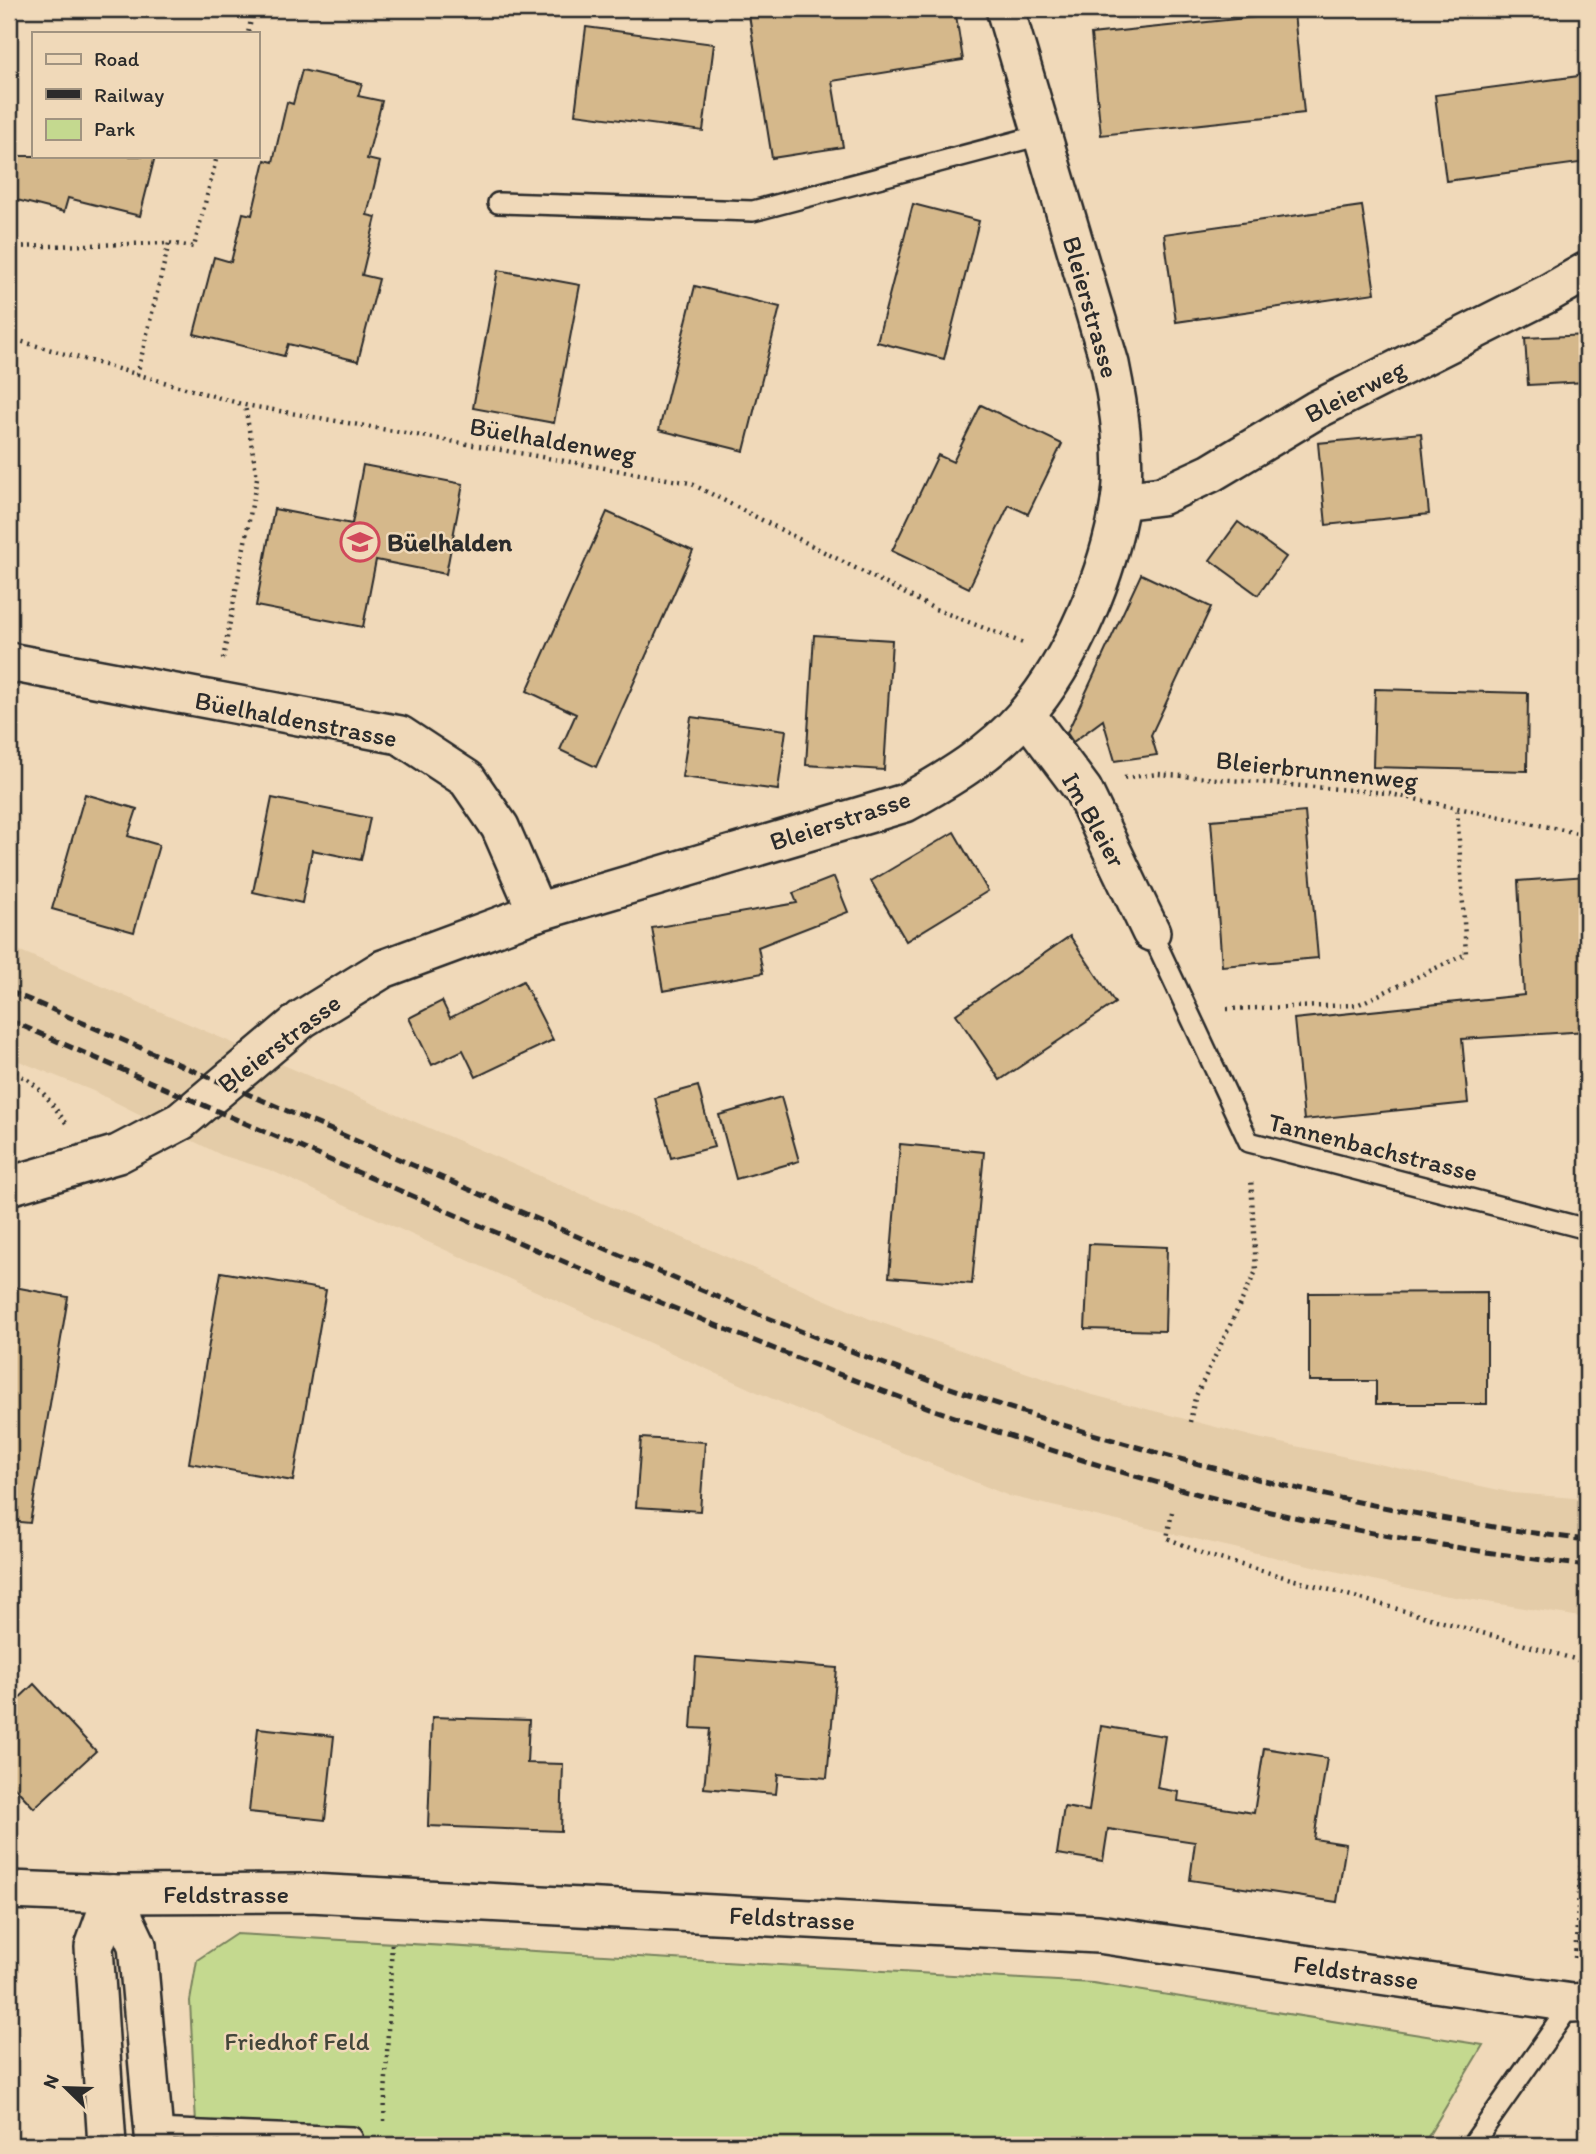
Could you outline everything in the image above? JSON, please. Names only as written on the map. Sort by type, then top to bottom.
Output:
[{"type":"street","name":"Bleierstrasse","points":[[9,1186],[118,1154],[181,1121],[302,1019],[383,968],[537,912],[905,803],[950,779],[989,749],[1026,714],[1061,662],[1097,589],[1121,501],[1121,418],[1110,364],[1005,9]]},
{"type":"street","name":"Bleierweg","points":[[1121,501],[1161,495],[1211,472],[1316,410],[1440,349],[1587,271]]},
{"type":"street","name":"Büelhaldenstrasse","points":[[9,662],[400,735],[467,779],[500,827],[537,912]]},
{"type":"street","name":"Im Bleier","points":[[1026,714],[1083,790],[1151,932]]},
{"type":"street","name":"Feldstrasse","points":[[9,1890],[113,1894],[310,1894],[1098,1934],[1579,2003]]},
{"type":"street","points":[[113,1894],[137,1945],[154,2137]]},
{"type":"street","points":[[107,2145],[94,1947],[113,1894]]},
{"type":"lane","points":[[498,203],[753,211],[1041,135]]},
{"type":"lane","name":"Tannenbachstrasse","points":[[1151,932],[1249,1142],[1587,1229]]},
{"type":"lane","points":[[1472,2145],[1579,2003]]},
{"type":"lane","points":[[154,2137],[352,2137],[352,2145]]},
{"type":"path","points":[[218,9],[252,16],[247,32]]},
{"type":"path","points":[[9,247],[169,243],[194,247],[216,158]]},
{"type":"path","points":[[136,374],[169,243]]},
{"type":"path","name":"Büelhaldenweg","points":[[9,338],[245,405],[690,483],[935,609],[1028,645],[1061,662]]},
{"type":"path","points":[[215,702],[257,478],[245,405]]},
{"type":"path","name":"Bleierbrunnenweg","points":[[1083,790],[1111,780],[1158,774],[1387,793],[1587,835]]},
{"type":"path","points":[[1188,1011],[1357,1005],[1466,954],[1457,808]]},
{"type":"path","points":[[9,1070],[30,1079],[42,1090],[66,1123],[74,1168]]},
{"type":"path","points":[[1190,1422],[1195,1398],[1255,1271],[1249,1142]]},
{"type":"path","points":[[1172,1512],[1167,1538],[1206,1555],[1578,1660],[1587,1677]]},
{"type":"path","points":[[1579,2003],[1587,1760]]},
{"type":"path","points":[[384,2132],[393,1898]]},
{"type":"shaded area","points":[[9,946],[870,1319],[1089,1394],[1258,1438],[1513,1493],[1587,1499],[1587,1618],[1430,1593],[1009,1496],[768,1397],[270,1170],[221,1155],[93,1091],[9,1057]]},
{"type":"green space","name":"Friedhof Feld","points":[[236,1934],[1093,1983],[1483,2045],[1423,2145],[197,2145],[190,2001],[197,1960]]},
{"type":"building","points":[[748,9],[955,9],[963,60],[832,81],[843,147],[772,158]]},
{"type":"building","points":[[1294,13],[1304,113],[1101,135],[1091,34]]},
{"type":"building","points":[[586,27],[714,44],[703,131],[575,114]]},
{"type":"building","points":[[302,70],[362,84],[358,96],[382,101],[367,159],[380,162],[367,215],[376,217],[362,275],[379,279],[358,361],[288,344],[284,356],[194,334],[214,257],[231,262],[243,213],[252,215],[265,160],[273,162],[287,102],[293,104]]},
{"type":"building","points":[[1587,75],[1587,162],[1446,181],[1435,95]]},
{"type":"building","points":[[9,156],[154,158],[140,216],[68,198],[64,212],[9,198]]},
{"type":"building","points":[[913,204],[979,221],[944,359],[877,342]]},
{"type":"building","points":[[1362,206],[1375,293],[1176,322],[1164,234]]},
{"type":"building","points":[[498,270],[580,285],[554,423],[473,408]]},
{"type":"building","points":[[695,286],[780,307],[744,451],[659,430]]},
{"type":"building","points":[[1587,335],[1587,382],[1528,385],[1525,338]]},
{"type":"building","points":[[981,405],[1062,444],[1028,514],[1009,505],[969,588],[892,551],[938,455],[953,462]]},
{"type":"building","points":[[1421,433],[1429,514],[1326,525],[1318,443]]},
{"type":"building","name":"Büelhalden","points":[[363,465],[463,484],[446,574],[376,560],[363,627],[256,606],[274,509],[352,524]]},
{"type":"building","points":[[607,512],[693,551],[596,767],[560,750],[576,714],[527,691]]},
{"type":"building","points":[[1238,522],[1286,557],[1258,595],[1210,560]]},
{"type":"building","points":[[1141,574],[1211,607],[1151,735],[1157,755],[1115,761],[1103,720],[1073,742],[1067,733]]},
{"type":"building","points":[[814,635],[892,640],[884,770],[806,765]]},
{"type":"building","points":[[1375,689],[1528,693],[1527,771],[1373,767]]},
{"type":"building","points":[[691,717],[786,730],[778,790],[682,777]]},
{"type":"building","points":[[85,794],[137,809],[128,836],[159,845],[134,932],[52,909]]},
{"type":"building","points":[[272,798],[370,818],[361,860],[312,850],[302,903],[253,892]]},
{"type":"building","points":[[1305,812],[1318,958],[1222,966],[1211,820]]},
{"type":"building","points":[[954,832],[988,891],[906,941],[871,881]]},
{"type":"building","points":[[1587,876],[1587,1031],[1462,1039],[1468,1103],[1304,1120],[1294,1019],[1524,995],[1518,881]]},
{"type":"building","points":[[834,877],[848,912],[758,947],[763,973],[663,991],[652,928],[797,903],[793,893]]},
{"type":"building","points":[[1070,936],[1115,1003],[1000,1080],[956,1014]]},
{"type":"building","points":[[523,981],[553,1040],[476,1077],[463,1050],[432,1065],[409,1018],[442,1001],[450,1018]]},
{"type":"building","points":[[698,1086],[714,1147],[671,1158],[655,1098]]},
{"type":"building","points":[[781,1097],[799,1161],[736,1179],[719,1115]]},
{"type":"building","points":[[900,1144],[984,1152],[972,1284],[889,1277]]},
{"type":"building","points":[[1089,1244],[1167,1247],[1165,1331],[1085,1329]]},
{"type":"building","points":[[221,1272],[326,1290],[293,1481],[189,1463]]},
{"type":"building","points":[[9,1286],[68,1297],[30,1523],[9,1521]]},
{"type":"building","points":[[1487,1292],[1487,1404],[1376,1404],[1376,1381],[1309,1381],[1309,1293]]},
{"type":"building","points":[[641,1438],[705,1442],[700,1511],[636,1507]]},
{"type":"building","points":[[696,1657],[837,1668],[827,1778],[778,1774],[776,1794],[704,1788],[710,1729],[691,1728]]},
{"type":"building","points":[[34,1684],[96,1751],[34,1808],[9,1781],[9,1708]]},
{"type":"building","points":[[432,1717],[529,1720],[527,1763],[563,1764],[561,1831],[428,1826]]},
{"type":"building","points":[[1101,1726],[1165,1736],[1157,1788],[1179,1792],[1178,1801],[1254,1813],[1264,1748],[1327,1758],[1314,1839],[1346,1844],[1337,1902],[1190,1880],[1195,1842],[1108,1829],[1103,1861],[1057,1854],[1064,1807],[1089,1811]]},
{"type":"building","points":[[258,1728],[334,1736],[325,1820],[249,1812]]},
{"type":"railway","points":[[9,991],[725,1300],[965,1393],[1118,1441],[1272,1483],[1428,1516],[1587,1540]]},
{"type":"railway","points":[[9,1020],[662,1303],[838,1374],[1016,1438],[1198,1494],[1294,1517],[1440,1545],[1587,1566]]},
{"type":"place","name":"Büelhalden","points":[[360,542]]}]
